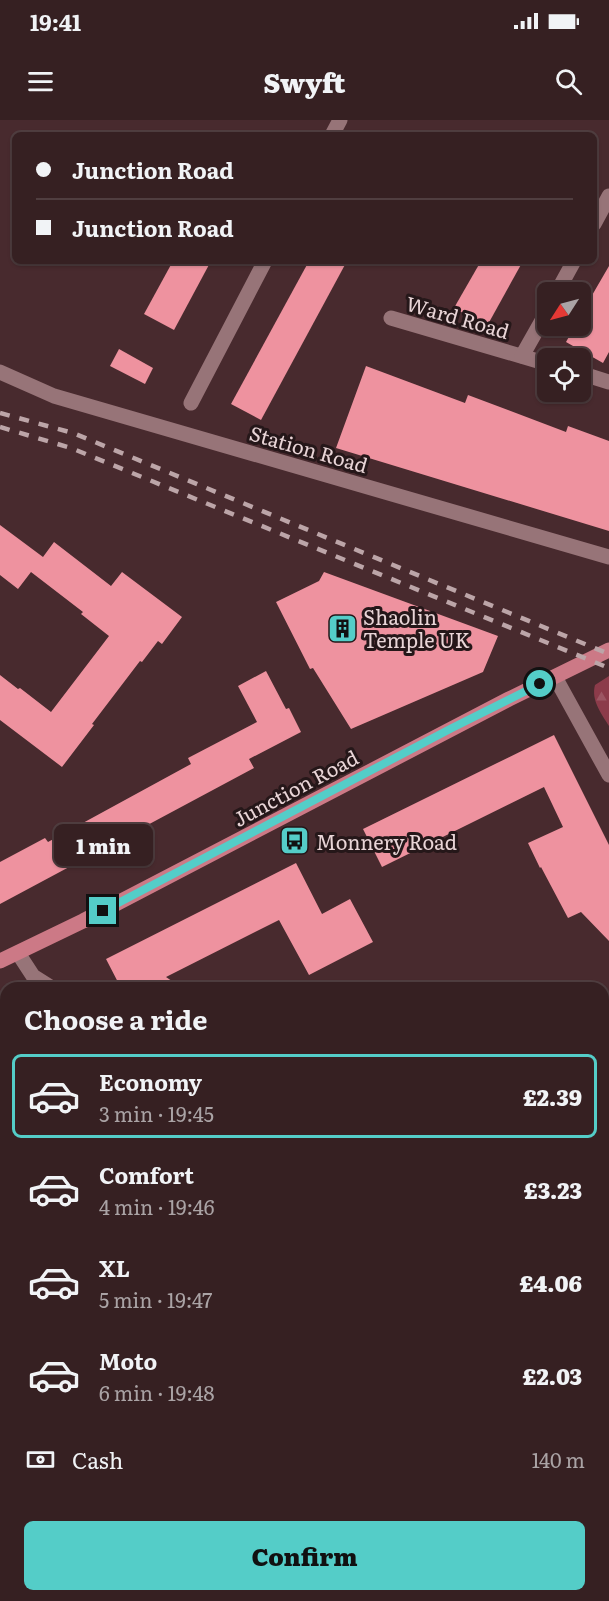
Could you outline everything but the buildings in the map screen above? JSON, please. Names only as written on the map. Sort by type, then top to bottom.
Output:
[{"type":"main road","name":"Junction Road","points":[[0,961],[83,921],[509,699],[609,650]]},
{"type":"street","points":[[597,218],[609,196]]},
{"type":"street","points":[[190,403],[263,264]]},
{"type":"street","points":[[562,282],[572,264]]},
{"type":"street","name":"Ward Road","points":[[392,318],[537,361]]},
{"type":"street","points":[[522,356],[537,329]]},
{"type":"street","name":"Station Road","points":[[0,372],[54,396],[609,557]]},
{"type":"street","points":[[591,377],[609,382]]},
{"type":"street","points":[[555,677],[609,775]]},
{"type":"street","points":[[18,953],[33,975],[43,982]]},
{"type":"green space","points":[[609,676],[609,726],[598,706],[594,691],[595,685]]},
{"type":"railway","points":[[0,413],[73,433],[609,654]]},
{"type":"railway","points":[[0,427],[71,448],[609,668]]},
{"type":"place","name":"Shaolin Temple UK","points":[[342,628]]},
{"type":"place","name":"Monnery Road","points":[[295,841]]},
{"type":"route","points":[[103,911],[540,684]]}]
